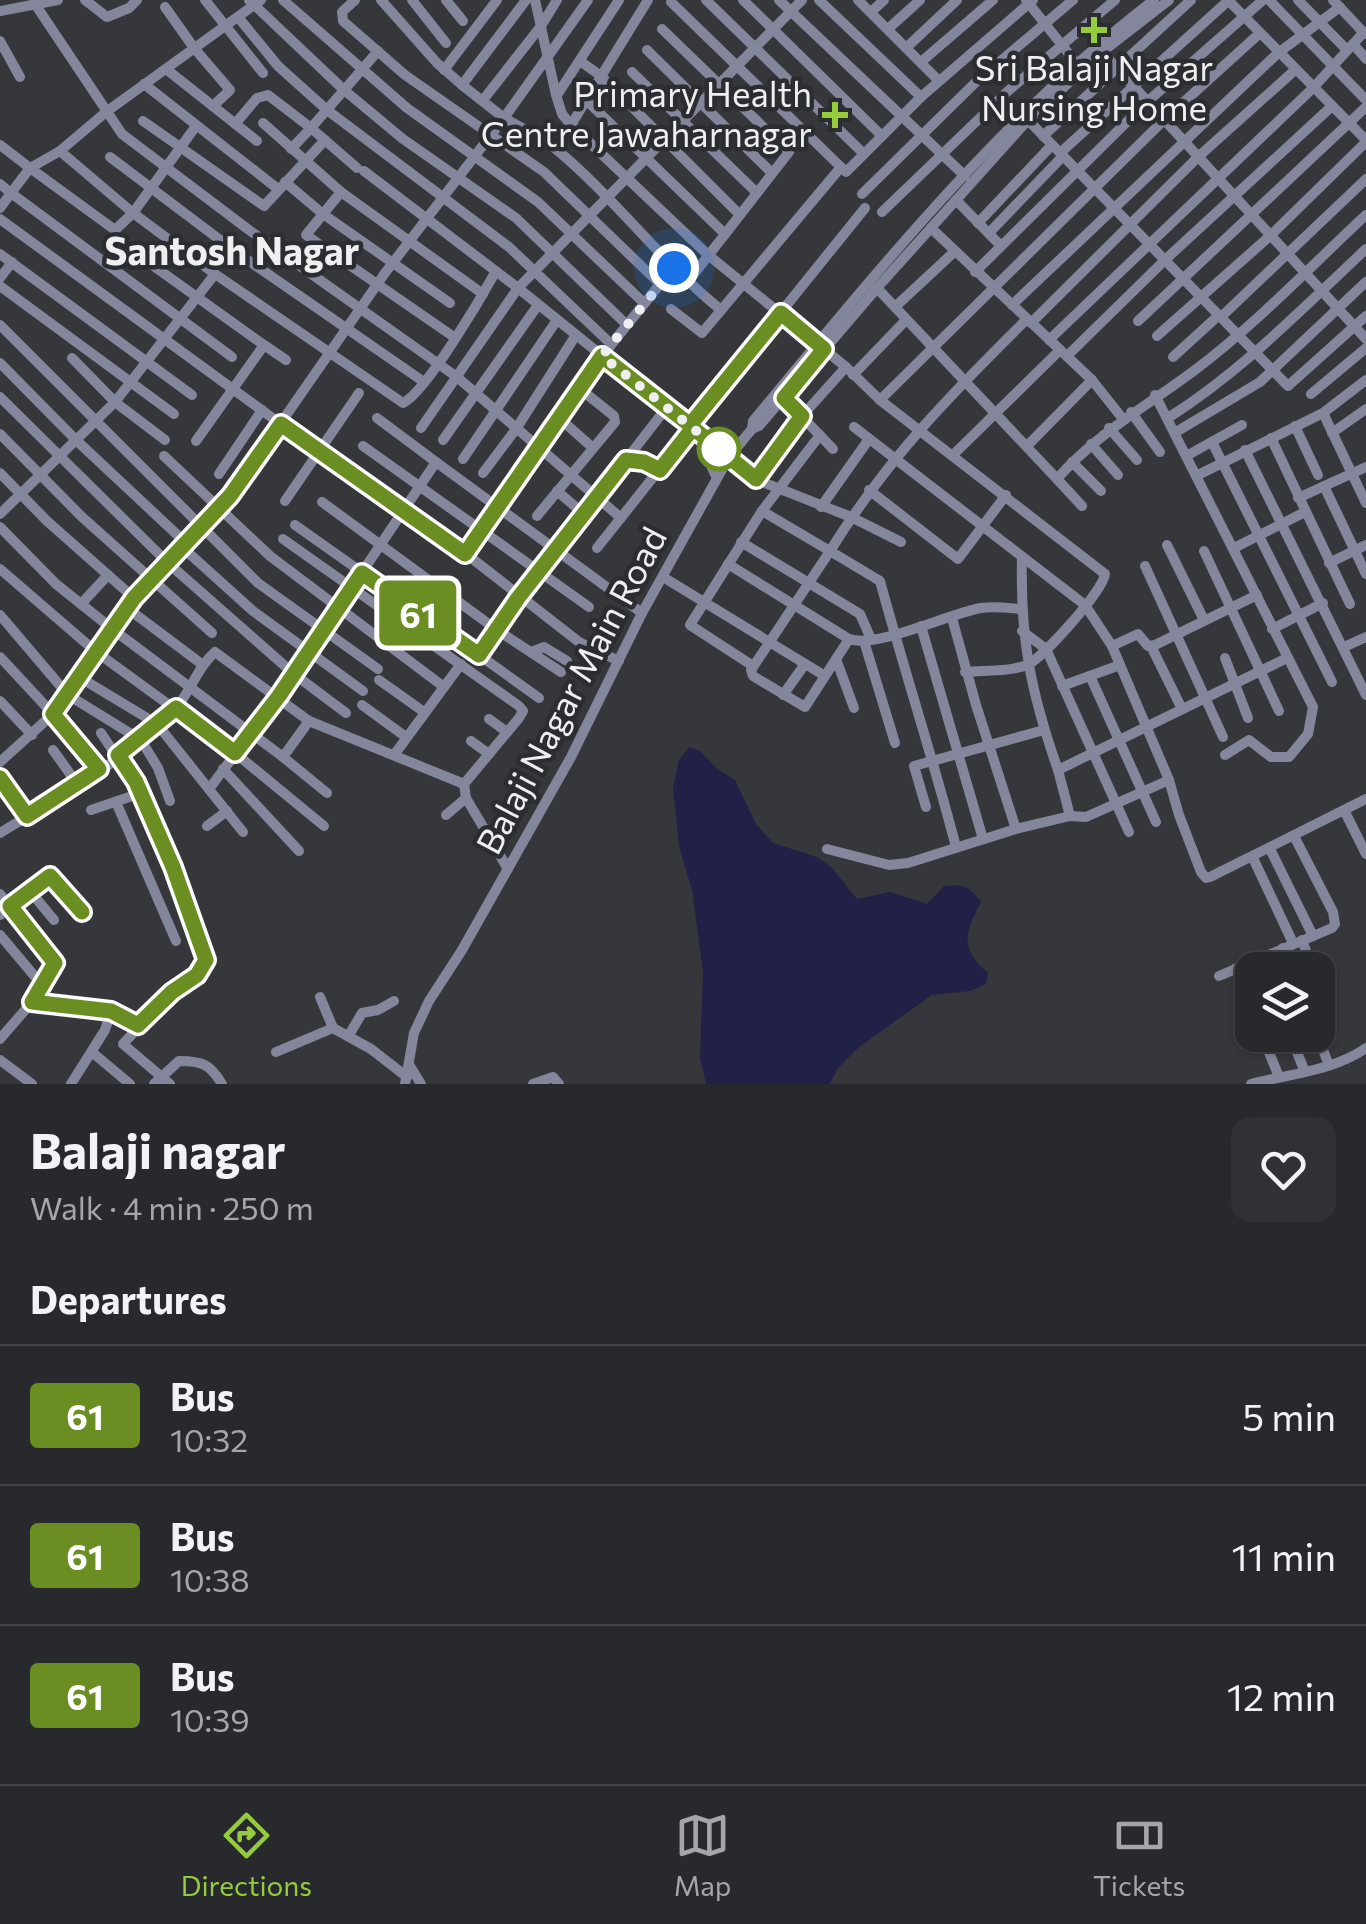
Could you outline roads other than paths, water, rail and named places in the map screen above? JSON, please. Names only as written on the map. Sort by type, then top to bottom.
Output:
[{"type":"street","points":[[0,11],[58,0]]},
{"type":"street","points":[[85,0],[106,17],[129,8],[136,0]]},
{"type":"street","points":[[205,0],[263,74]]},
{"type":"street","points":[[283,0],[360,70],[538,202],[644,303]]},
{"type":"street","points":[[381,0],[444,70],[504,118],[547,141],[608,198],[687,283],[721,310]]},
{"type":"street","points":[[412,0],[446,43]]},
{"type":"street","points":[[446,0],[463,21]]},
{"type":"street","points":[[444,70],[498,0]]},
{"type":"street","points":[[462,85],[526,0]]},
{"type":"street","points":[[535,0],[556,95],[562,114],[571,125],[708,254],[880,400],[1105,574],[1085,605],[1027,665],[966,672]]},
{"type":"street","points":[[483,100],[558,0]]},
{"type":"street","points":[[3,754],[32,736],[53,714],[130,603],[219,508],[588,0]]},
{"type":"street","points":[[556,95],[620,0]]},
{"type":"street","points":[[571,125],[646,4],[633,0]]},
{"type":"street","points":[[706,0],[864,154]]},
{"type":"street","points":[[743,0],[882,136]]},
{"type":"street","points":[[780,0],[965,176]]},
{"type":"street","points":[[420,428],[518,288],[802,0]]},
{"type":"street","points":[[819,0],[921,97]]},
{"type":"street","points":[[858,0],[939,80]]},
{"type":"street","points":[[871,12],[884,0]]},
{"type":"street","points":[[888,29],[920,0]]},
{"type":"street","points":[[907,47],[957,0]]},
{"type":"street","points":[[921,62],[993,0]]},
{"type":"street","points":[[862,194],[977,81],[1073,0]]},
{"type":"street","points":[[882,212],[940,153],[1062,44],[1118,0],[1133,16]]},
{"type":"street","name":"Balaji Nagar Main Road","points":[[407,1075],[414,1033],[429,1002],[571,756],[642,612],[729,457],[752,429],[753,422],[965,176],[1077,64],[1154,0]]},
{"type":"street","points":[[752,429],[784,398],[820,346],[931,228],[1025,117],[1169,0]]},
{"type":"street","points":[[1043,136],[1191,0]]},
{"type":"street","points":[[978,223],[1228,0],[1366,141],[1271,235],[1157,336]]},
{"type":"street","points":[[975,272],[1147,102],[1266,0],[1366,104],[1349,125],[1138,320]]},
{"type":"street","points":[[1298,0],[1366,59]]},
{"type":"street","points":[[671,2],[846,172],[939,80],[1030,1],[1077,64]]},
{"type":"street","points":[[0,208],[30,168],[60,151],[106,112],[255,2],[344,90],[402,139],[516,218],[627,325]]},
{"type":"street","points":[[346,3],[340,15],[343,21],[404,75],[544,172],[660,284]]},
{"type":"street","points":[[1012,305],[1113,206],[1278,53],[1320,22],[1336,3],[1365,34],[1049,340]]},
{"type":"street","points":[[34,4],[122,134],[249,230],[457,377],[621,518]]},
{"type":"street","points":[[165,7],[230,90],[213,106]]},
{"type":"street","points":[[238,17],[278,66],[327,110],[509,247],[611,344]]},
{"type":"street","points":[[662,29],[788,152],[687,283]]},
{"type":"street","points":[[880,400],[1164,120],[1260,34]]},
{"type":"street","points":[[0,42],[20,77]]},
{"type":"street","points":[[647,50],[772,173]]},
{"type":"street","points":[[291,148],[378,51]]},
{"type":"street","points":[[1102,52],[1366,338]]},
{"type":"street","points":[[580,61],[601,76],[739,214]]},
{"type":"street","points":[[166,69],[258,141]]},
{"type":"street","points":[[849,639],[805,707],[753,676],[754,666],[769,641],[851,517],[918,428],[1198,157],[1295,70]]},
{"type":"street","points":[[632,72],[756,192]]},
{"type":"street","points":[[144,84],[196,126],[450,302]]},
{"type":"street","points":[[234,124],[264,94],[518,288],[756,479],[851,517],[901,542]]},
{"type":"street","points":[[587,101],[724,233]]},
{"type":"street","points":[[954,454],[995,411],[1064,353],[1330,107]]},
{"type":"street","points":[[1025,117],[1288,386],[1366,316]]},
{"type":"street","points":[[144,122],[264,206],[325,140]]},
{"type":"street","points":[[263,124],[341,192],[483,294]]},
{"type":"street","points":[[0,145],[110,228],[121,228],[196,126]]},
{"type":"street","points":[[60,151],[133,213],[215,274],[404,404],[424,382],[496,271]]},
{"type":"street","points":[[989,233],[1058,152]]},
{"type":"street","points":[[110,157],[346,330],[424,382]]},
{"type":"street","points":[[671,309],[702,333],[841,167]]},
{"type":"street","points":[[1173,357],[1366,179]]},
{"type":"street","points":[[0,184],[232,356]]},
{"type":"street","points":[[341,192],[306,236],[454,337]]},
{"type":"street","points":[[956,200],[1002,246]]},
{"type":"street","points":[[597,548],[865,208]]},
{"type":"street","points":[[1057,479],[1109,428],[1194,372],[1238,335],[1366,214]]},
{"type":"street","points":[[0,219],[465,554],[579,642],[618,661]]},
{"type":"street","points":[[931,228],[1092,380],[1160,452]]},
{"type":"street","points":[[1168,418],[1213,390],[1366,249]]},
{"type":"street","points":[[134,252],[286,360]]},
{"type":"street","points":[[895,307],[954,252]]},
{"type":"street","points":[[0,254],[192,395]]},
{"type":"street","points":[[12,262],[0,282],[174,414]]},
{"type":"street","points":[[465,554],[602,356],[674,268]]},
{"type":"street","points":[[1,510],[115,402],[215,274]]},
{"type":"street","points":[[1176,432],[1260,382],[1366,282]]},
{"type":"street","points":[[877,288],[1082,506]]},
{"type":"street","points":[[443,440],[538,305]]},
{"type":"street","points":[[463,459],[557,320]]},
{"type":"street","points":[[756,479],[802,416],[906,320]]},
{"type":"street","points":[[0,325],[258,583],[324,628],[424,712]]},
{"type":"street","points":[[483,473],[576,335]]},
{"type":"street","points":[[196,440],[264,346]]},
{"type":"street","points":[[1311,394],[1366,348]]},
{"type":"street","points":[[72,358],[115,402],[165,440]]},
{"type":"street","points":[[0,363],[253,611],[363,691]]},
{"type":"street","points":[[1028,445],[1092,380]]},
{"type":"street","points":[[1198,475],[1324,413],[1366,380]]},
{"type":"street","points":[[537,516],[616,419],[579,388]]},
{"type":"street","points":[[284,501],[359,393]]},
{"type":"street","points":[[1156,395],[1313,707],[1308,734],[1284,759],[1272,757],[1249,740],[1225,755]]},
{"type":"street","points":[[0,397],[168,563],[294,674],[346,713]]},
{"type":"street","points":[[784,398],[833,448]]},
{"type":"street","points":[[479,655],[518,598],[667,407]]},
{"type":"street","points":[[1332,433],[1366,409]]},
{"type":"street","points":[[219,474],[262,410]]},
{"type":"street","points":[[1324,413],[1366,503]]},
{"type":"street","points":[[558,417],[593,448]]},
{"type":"street","points":[[377,418],[642,612]]},
{"type":"street","points":[[1188,455],[1242,425]]},
{"type":"street","points":[[1295,426],[1318,475]]},
{"type":"street","points":[[854,427],[1085,605],[1112,646],[1148,726],[1170,780],[1178,816],[1206,878],[1366,800]]},
{"type":"street","points":[[1109,428],[1137,460]]},
{"type":"street","points":[[0,434],[212,633]]},
{"type":"street","points":[[754,666],[691,627],[741,542],[820,435]]},
{"type":"street","points":[[1271,438],[1350,604]]},
{"type":"street","points":[[821,507],[869,440]]},
{"type":"street","points":[[1212,442],[1332,682]]},
{"type":"street","points":[[713,444],[708,459],[718,478]]},
{"type":"street","points":[[1091,444],[1118,475]]},
{"type":"street","points":[[363,446],[590,607]]},
{"type":"street","points":[[1245,450],[1344,647],[1361,667],[1366,694]]},
{"type":"street","points":[[164,456],[270,556],[444,687]]},
{"type":"street","points":[[626,460],[644,462],[660,470]]},
{"type":"street","points":[[208,789],[279,696],[436,462]]},
{"type":"street","points":[[1072,462],[1101,490]]},
{"type":"street","points":[[1298,498],[1366,468]]},
{"type":"street","points":[[0,474],[108,576],[130,603],[203,665]]},
{"type":"street","points":[[1324,486],[1360,548],[1366,574]]},
{"type":"street","points":[[557,490],[584,514]]},
{"type":"street","points":[[869,490],[958,559],[1006,495]]},
{"type":"street","points":[[322,502],[497,630],[531,652],[564,666]]},
{"type":"street","points":[[762,511],[880,581],[956,847]]},
{"type":"street","points":[[1234,548],[1305,512]]},
{"type":"street","points":[[295,526],[539,698]]},
{"type":"street","points":[[0,527],[56,584],[110,628],[327,793]]},
{"type":"street","points":[[283,539],[519,706],[522,711],[464,784],[466,798],[508,869]]},
{"type":"street","points":[[741,542],[860,614],[895,743]]},
{"type":"street","points":[[1167,544],[1204,620]]},
{"type":"street","points":[[1329,563],[1360,548]]},
{"type":"street","points":[[1204,551],[1279,711]]},
{"type":"street","points":[[1022,558],[1022,631],[1027,665],[1070,816]]},
{"type":"street","points":[[728,564],[849,639],[868,640],[981,608],[1021,608]]},
{"type":"street","points":[[1145,566],[1224,737]]},
{"type":"street","points":[[0,569],[95,650],[235,753],[324,826]]},
{"type":"street","points":[[81,604],[108,576]]},
{"type":"street","points":[[663,577],[825,676]]},
{"type":"street","points":[[1151,646],[1256,595]]},
{"type":"street","points":[[1272,629],[1322,604]]},
{"type":"street","points":[[0,615],[68,695],[140,740],[158,768],[170,801]]},
{"type":"street","points":[[952,618],[988,747],[1016,828]]},
{"type":"street","points":[[921,626],[983,839]]},
{"type":"street","points":[[1022,631],[1046,649],[1129,832]]},
{"type":"street","points":[[1112,646],[1138,634],[1151,646],[1182,709]]},
{"type":"street","points":[[1344,647],[1366,637]]},
{"type":"street","points":[[0,833],[78,785],[140,740],[176,708],[203,665],[212,654],[219,653],[309,721],[464,784]]},
{"type":"street","points":[[0,658],[99,769]]},
{"type":"street","points":[[1224,658],[1248,718]]},
{"type":"street","points":[[1058,770],[1287,658]]},
{"type":"street","points":[[836,659],[854,708]]},
{"type":"street","points":[[394,754],[461,664]]},
{"type":"street","points":[[783,695],[805,664]]},
{"type":"street","points":[[1062,686],[1120,665]]},
{"type":"street","points":[[1090,676],[1156,822]]},
{"type":"street","points":[[80,677],[157,724],[243,832]]},
{"type":"street","points":[[0,701],[32,736]]},
{"type":"street","points":[[362,706],[406,736]]},
{"type":"street","points":[[489,719],[507,732]]},
{"type":"street","points":[[283,757],[309,721]]},
{"type":"street","points":[[926,807],[914,766],[1044,730]]},
{"type":"street","points":[[101,734],[141,793],[206,960],[197,975],[172,992],[123,1044]]},
{"type":"street","points":[[471,741],[489,754]]},
{"type":"street","points":[[53,750],[78,785]]},
{"type":"street","points":[[223,769],[299,851]]},
{"type":"street","points":[[0,778],[27,816]]},
{"type":"street","points":[[827,849],[889,865],[908,863],[1016,828],[1086,816],[1170,780]]},
{"type":"street","points":[[91,810],[141,793]]},
{"type":"street","points":[[446,815],[466,798]]},
{"type":"street","points":[[116,802],[176,941]]},
{"type":"street","points":[[1344,810],[1366,854]]},
{"type":"street","points":[[207,826],[226,811]]},
{"type":"street","points":[[1282,952],[1332,928],[1336,918],[1294,836]]},
{"type":"street","points":[[1270,849],[1298,942],[1296,952]]},
{"type":"street","points":[[1253,858],[1303,952]]},
{"type":"street","points":[[0,915],[46,877],[53,878],[82,912]]},
{"type":"street","points":[[30,890],[54,920]]},
{"type":"street","points":[[0,894],[55,963],[32,1002],[0,1039]]},
{"type":"street","points":[[0,935],[42,985]]},
{"type":"street","points":[[1219,976],[1235,968]]},
{"type":"street","points":[[320,997],[334,1028],[421,1084]]},
{"type":"street","points":[[348,1035],[362,1014],[394,1001]]},
{"type":"street","points":[[32,1002],[111,1011],[138,1025]]},
{"type":"street","points":[[71,1084],[106,1030],[111,1011]]},
{"type":"street","points":[[276,1052],[334,1028]]},
{"type":"street","points":[[106,1030],[162,1082],[179,1062],[202,1061],[222,1084]]},
{"type":"street","points":[[1251,1084],[1329,1065],[1366,1048]]},
{"type":"street","points":[[1269,1052],[1279,1076]]},
{"type":"street","points":[[1297,1052],[1305,1072]]},
{"type":"street","points":[[1324,1052],[1329,1065]]},
{"type":"street","points":[[93,1053],[130,1084]]},
{"type":"street","points":[[0,1060],[32,1084]]},
{"type":"street","points":[[533,1084],[554,1077],[559,1084]]},
{"type":"place","name":"Sri Balaji Nagar Nursing Home","points":[[1094,30]]},
{"type":"place","name":"Primary Health Centre Jawaharnagar","points":[[835,115]]},
{"type":"district","name":"Santosh Nagar","points":[[232,252]]}]
